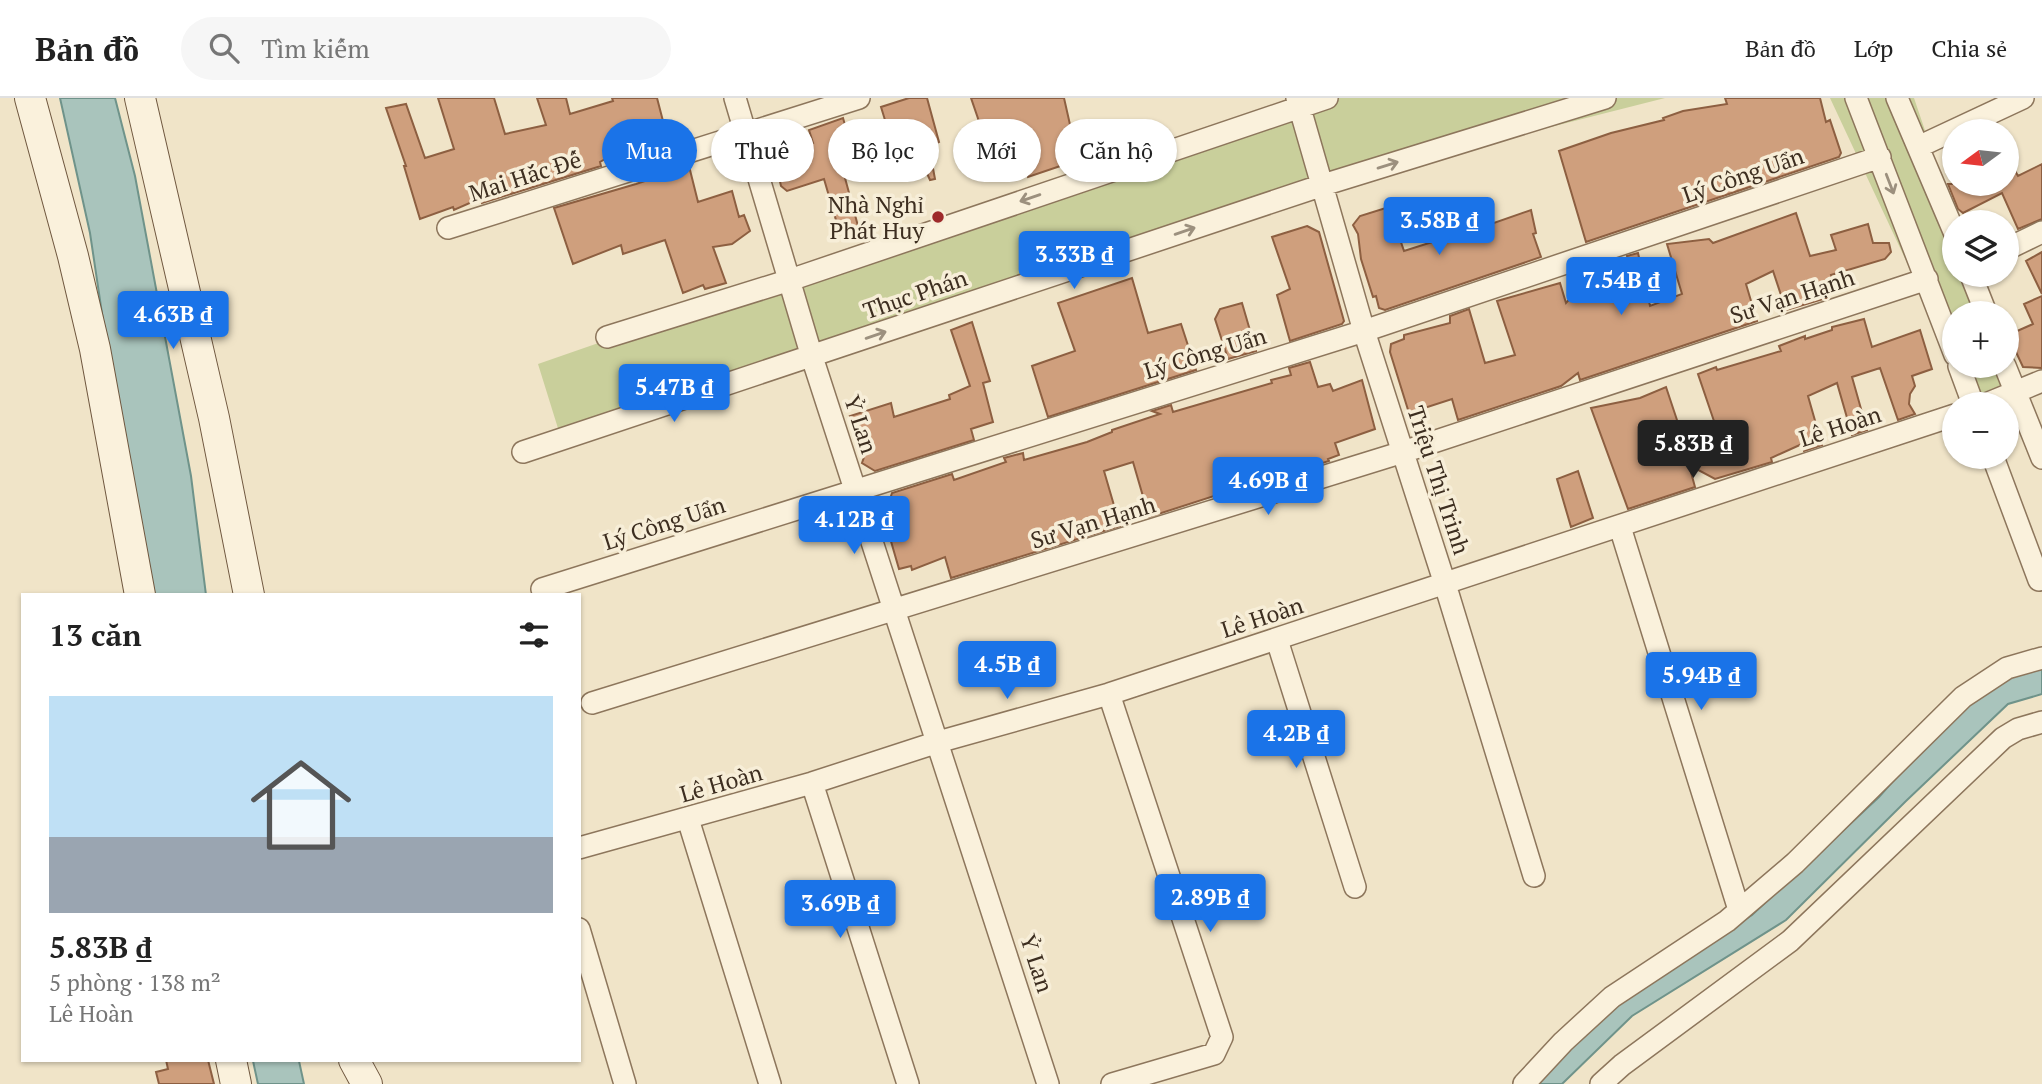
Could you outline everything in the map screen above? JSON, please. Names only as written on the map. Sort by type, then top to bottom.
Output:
[{"type":"street","points":[[30,98],[95,349],[140,593]]},
{"type":"street","points":[[140,98],[214,418],[249,593]]},
{"type":"street","name":"Ỷ Lan","points":[[734,98],[741,119]]},
{"type":"street","name":"Mai Hắc Đế","points":[[793,119],[859,98]]},
{"type":"street","points":[[607,337],[790,280],[1298,102],[1326,98]]},
{"type":"street","name":"Thục Phán","points":[[523,452],[1322,185],[1605,98]]},
{"type":"street","points":[[1856,98],[1942,320]]},
{"type":"street","points":[[1897,98],[1945,210]]},
{"type":"street","points":[[1918,147],[2023,98]]},
{"type":"street","name":"Triệu Thị Trinh","points":[[1298,102],[1364,331],[1534,876]]},
{"type":"street","name":"Mai Hắc Đế","points":[[447,228],[711,145]]},
{"type":"street","name":"Lý Công Uẩn","points":[[542,589],[1364,331],[1880,157]]},
{"type":"street","name":"Ỷ Lan","points":[[760,182],[812,356],[893,611],[1048,1084]]},
{"type":"street","points":[[2019,243],[2042,232]]},
{"type":"street","name":"Sư Vạn Hạnh","points":[[592,703],[1403,453],[1927,279]]},
{"type":"street","points":[[2019,392],[2042,381]]},
{"type":"street","points":[[2019,403],[2042,458]]},
{"type":"street","name":"Lê Hoàn","points":[[581,847],[688,820],[938,742],[1109,694],[1942,419]]},
{"type":"street","points":[[1997,469],[2039,580]]},
{"type":"street","points":[[1620,527],[1740,910]]},
{"type":"street","points":[[1277,640],[1355,887]]},
{"type":"street","points":[[1524,1084],[1563,1042],[1612,997],[1636,979],[1688,948],[1740,910],[1795,863],[1963,697],[2007,668],[2042,658]]},
{"type":"street","points":[[1109,694],[1222,1037],[1213,1055],[1112,1084]]},
{"type":"street","points":[[1601,1084],[1622,1065],[1790,941],[2003,738],[2018,729],[2042,722]]},
{"type":"street","points":[[812,783],[908,1084]]},
{"type":"street","points":[[688,820],[770,1084]]},
{"type":"street","points":[[581,936],[625,1084]]},
{"type":"street","points":[[231,1062],[236,1084]]},
{"type":"street","points":[[355,1062],[367,1084]]},
{"type":"green space","points":[[1304,98],[1665,98],[1323,185],[561,438],[538,364],[1062,182],[1177,182],[1177,142]]},
{"type":"green space","points":[[1830,98],[1914,98],[1942,181],[1942,196],[1947,196],[1952,210],[1942,210],[1942,287],[1978,287],[1983,301],[1942,301],[1942,337]]},
{"type":"green space","points":[[1961,378],[2009,378],[2014,392],[1967,392]]},
{"type":"water","points":[[60,98],[115,98],[135,176],[191,476],[206,593],[148,593],[90,233]]},
{"type":"water","points":[[2042,667],[2042,694],[2008,704],[1786,920],[1632,1016],[1562,1084],[1534,1084],[1603,1012],[1752,915],[1879,797],[1947,720],[2003,677]]},
{"type":"water","points":[[253,1062],[299,1062],[304,1084],[258,1084]]},
{"type":"building","points":[[438,98],[494,98],[505,134],[546,125],[537,98],[566,98],[570,114],[613,101],[612,98],[657,98],[662,119],[602,119],[601,166],[482,203],[481,198],[454,210],[453,207],[420,219],[406,166],[386,108],[406,104],[425,158],[454,149]]},
{"type":"building","points":[[909,98],[927,98],[933,119],[885,119],[881,107]]},
{"type":"building","points":[[971,98],[1064,98],[1069,119],[1055,119],[1055,168],[1041,173],[1041,119],[978,119]]},
{"type":"building","points":[[1725,98],[1820,98],[1826,122],[1830,120],[1841,153],[1839,157],[1586,242],[1559,151],[1611,133],[1664,120],[1663,118],[1683,111],[1727,104]]},
{"type":"building","points":[[828,123],[828,182],[846,182],[858,226],[848,228],[836,220],[824,179],[787,191],[781,186],[780,182],[814,182],[814,128]]},
{"type":"building","points":[[2042,164],[2042,219],[2019,229],[2019,210],[2010,210],[2003,196],[2020,196],[2020,175]]},
{"type":"building","points":[[693,182],[698,202],[732,191],[739,217],[744,215],[750,231],[732,244],[713,247],[726,283],[705,289],[703,285],[683,293],[665,240],[623,254],[621,245],[573,264],[554,208],[636,184]]},
{"type":"building","points":[[1953,196],[1996,196],[1969,210],[1958,209]]},
{"type":"building","points":[[1389,207],[1404,251],[1448,237],[1468,234],[1531,210],[1536,233],[1533,234],[1541,257],[1385,310],[1379,308],[1376,296],[1373,297],[1361,259],[1358,234],[1353,225],[1360,216]]},
{"type":"building","points":[[1796,213],[1810,256],[1836,250],[1831,235],[1868,224],[1873,243],[1889,243],[1891,252],[1885,259],[1831,275],[1836,292],[1826,296],[1827,298],[1786,310],[1773,271],[1746,284],[1757,321],[1580,380],[1578,373],[1561,386],[1458,420],[1452,399],[1409,413],[1390,352],[1391,344],[1404,339],[1404,335],[1450,323],[1450,316],[1469,309],[1485,363],[1515,355],[1497,301],[1560,283],[1566,303],[1581,286],[1602,279],[1600,272],[1629,263],[1627,256],[1638,253],[1650,306],[1682,294],[1667,244],[1709,239],[1713,243]]},
{"type":"building","points":[[1307,226],[1319,232],[1344,321],[1342,324],[1290,341],[1277,295],[1290,289],[1272,237]]},
{"type":"building","points":[[2042,252],[2042,294],[2026,261]]},
{"type":"building","points":[[1132,278],[1148,333],[1181,324],[1196,370],[1048,417],[1032,366],[1075,351],[1058,303]]},
{"type":"building","points":[[2042,296],[2042,368],[2023,367],[2019,358],[2019,330],[2033,324],[2024,304]]},
{"type":"building","points":[[1242,303],[1256,351],[1228,359],[1215,319],[1220,309]]},
{"type":"building","points":[[1864,319],[1872,347],[1920,330],[1932,369],[1912,376],[1915,386],[1910,394],[1909,404],[1915,414],[1898,420],[1880,368],[1852,377],[1867,430],[1852,435],[1837,383],[1808,396],[1822,445],[1804,451],[1802,444],[1771,458],[1772,462],[1715,479],[1689,465],[1695,487],[1628,509],[1591,408],[1640,398],[1666,387],[1682,435],[1715,424],[1698,374],[1781,351],[1779,346]]},
{"type":"building","points":[[972,322],[990,381],[983,383],[993,422],[971,429],[974,440],[875,471],[862,463],[867,448],[850,416],[891,403],[894,417],[950,399],[949,395],[970,386],[951,330]]},
{"type":"building","points":[[1310,362],[1318,387],[1330,384],[1333,391],[1362,380],[1375,429],[1335,443],[1339,455],[1328,459],[1329,461],[1149,517],[1133,462],[1104,471],[1120,526],[951,578],[945,557],[912,570],[911,566],[899,569],[884,517],[892,493],[952,474],[954,480],[1006,462],[1004,458],[1023,453],[1024,460],[1087,442],[1112,430],[1160,414],[1152,411],[1171,405],[1173,412],[1272,383],[1271,380],[1291,375],[1289,368]]},
{"type":"building","points":[[1578,471],[1593,518],[1571,527],[1557,479]]},
{"type":"building","points":[[166,1062],[208,1062],[214,1084],[159,1084],[156,1072],[168,1069]]},
{"type":"place","name":"Nhà Nghỉ Phát Huy","points":[[938,217]]}]
